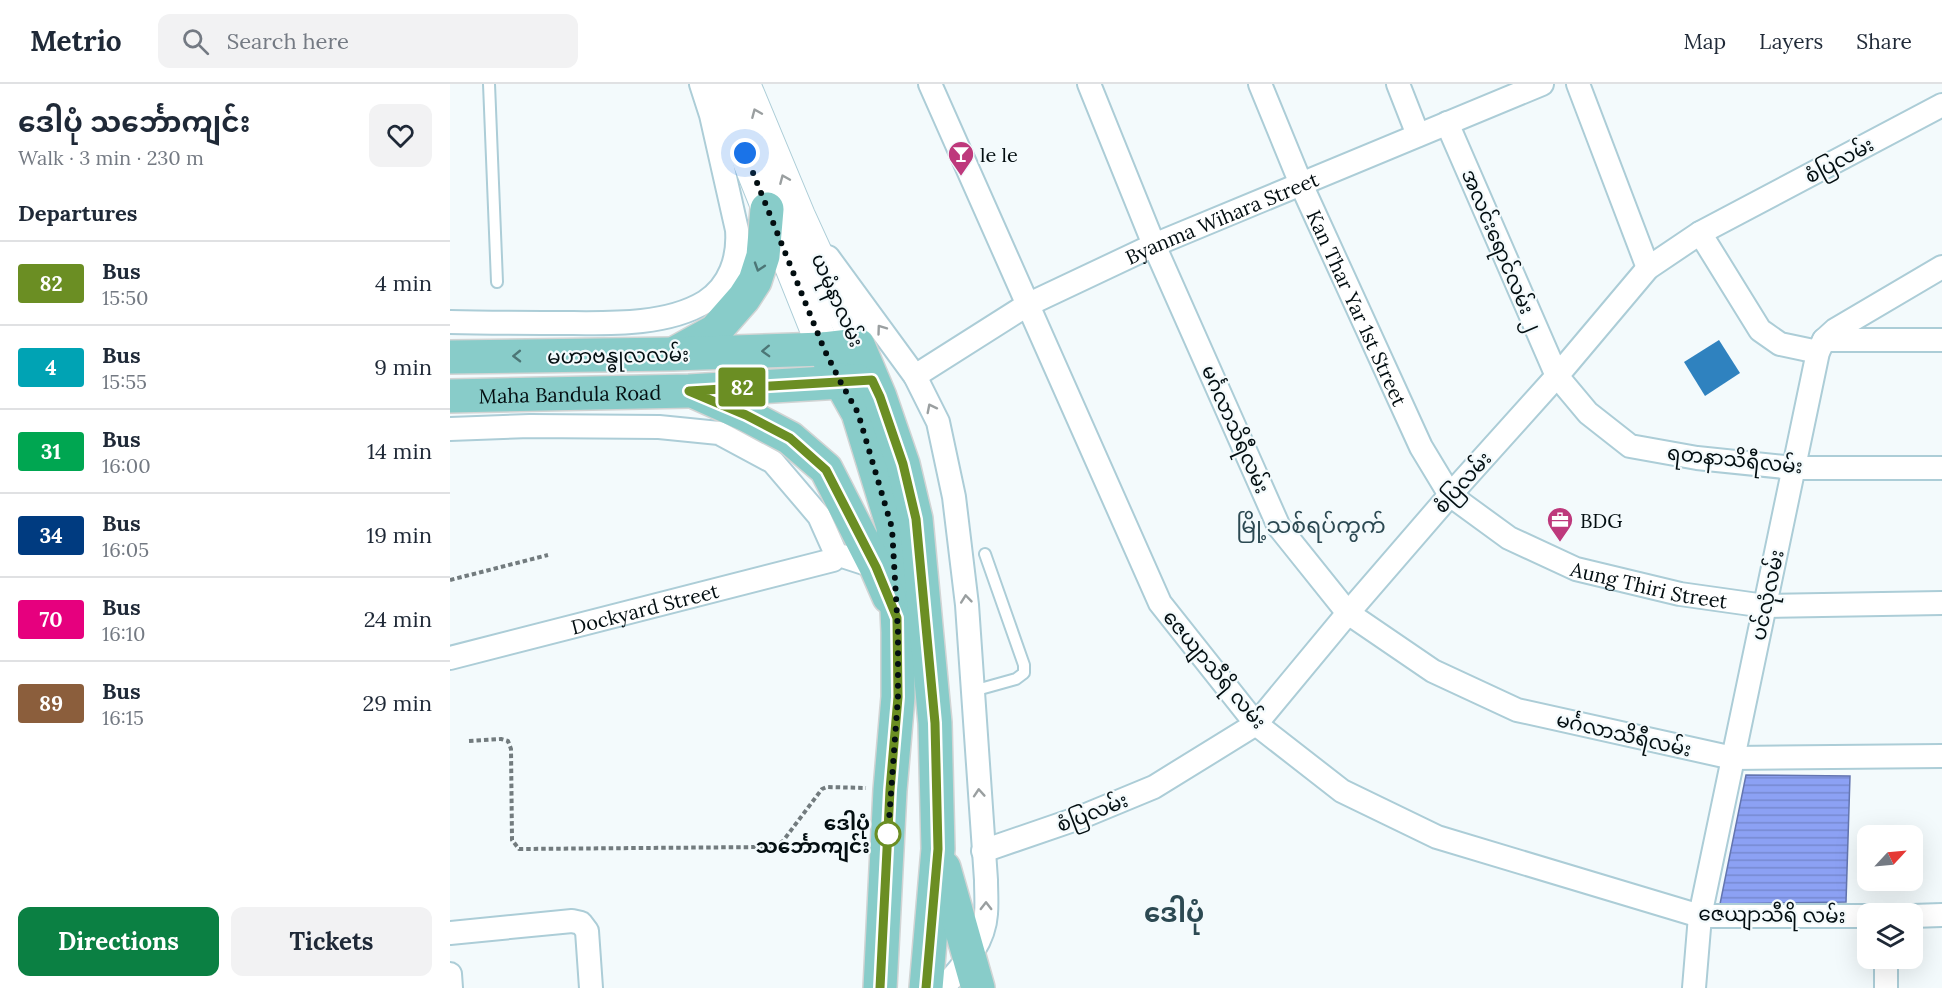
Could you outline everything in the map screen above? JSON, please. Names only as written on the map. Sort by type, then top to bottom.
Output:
[{"type":"main road","name":"ယမုံနာလမ်း","points":[[744,84],[799,216],[880,397],[903,464],[916,519],[935,723],[938,849],[926,988]]},
{"type":"main road","points":[[712,86],[767,209],[824,349]]},
{"type":"main road","points":[[673,354],[716,331],[744,298],[754,281],[763,256],[767,209]]},
{"type":"main road","name":"မဟာဗန္ဓုလလမ်း","points":[[450,357],[673,354],[824,349],[858,345]]},
{"type":"main road","name":"ယမုံနာလမ်း","points":[[824,349],[858,413],[892,528],[897,618],[898,697],[890,790],[880,988]]},
{"type":"main road","name":"Maha Bandula Road","points":[[450,396],[689,391],[872,380]]},
{"type":"main road","name":"Maha Bandula Road","points":[[689,391],[746,415],[790,438],[826,470],[876,567],[897,618]]},
{"type":"main road","points":[[938,849],[978,988]]},
{"type":"street","name":"ဇေယျာသီရိ လမ်း","points":[[930,84],[1160,603],[1256,724],[1342,792],[1437,837],[1700,916],[1857,916]]},
{"type":"street","name":"မင်္ဂလာသိရီလမ်း","points":[[1089,84],[1154,245],[1279,527],[1348,614],[1433,671],[1517,710],[1733,758],[1942,756]]},
{"type":"street","name":"Kan Thar Yar 1st Street","points":[[1260,84],[1301,184],[1421,447],[1450,495]]},
{"type":"street","points":[[1398,84],[1418,135]]},
{"type":"street","name":"Byanma Wihara Street","points":[[915,376],[1027,305],[1154,245],[1542,84]]},
{"type":"street","points":[[1578,84],[1648,268]]},
{"type":"street","points":[[450,322],[600,323],[649,319],[682,312],[707,301],[719,290],[728,276],[735,263],[738,248],[729,190],[711,115],[712,86]]},
{"type":"street","name":"စံပြလမ်း","points":[[983,851],[1078,818],[1154,788],[1256,724],[1450,495],[1557,376],[1648,268],[1700,233],[1942,105]]},
{"type":"street","name":"အလင်းရောင်လမ်း ၂","points":[[1447,123],[1557,376]]},
{"type":"street","points":[[799,216],[915,376],[939,423],[954,498],[967,605],[986,916],[979,941],[943,988]]},
{"type":"street","points":[[1700,233],[1760,330],[1780,344],[1821,346],[1942,340]]},
{"type":"street","points":[[1821,346],[1835,330],[1942,267]]},
{"type":"street","name":"ပင်လုံလမ်း","points":[[1694,988],[1700,916],[1821,346]]},
{"type":"street","name":"ရတနာသိရီလမ်း","points":[[1557,376],[1588,413],[1630,446],[1697,458],[1794,468],[1942,468]]},
{"type":"street","points":[[450,429],[530,426],[638,427],[719,433],[773,462],[819,516],[836,554],[876,567]]},
{"type":"street","name":"Aung Thiri Street","points":[[1450,495],[1509,538],[1576,569],[1680,594],[1765,606],[1942,603]]},
{"type":"street","name":"Dockyard Street","points":[[450,658],[833,560],[836,554]]},
{"type":"street","points":[[1923,916],[1942,915]]},
{"type":"street","points":[[450,933],[572,921],[580,923],[587,931],[591,988]]},
{"type":"street","points":[[1886,969],[1886,988]]},
{"type":"street","points":[[450,974],[451,988]]},
{"type":"lane","points":[[489,84],[496,282]]},
{"type":"lane","points":[[972,691],[1016,679],[1024,673],[1024,665],[985,554]]},
{"type":"path","points":[[450,580],[548,555]]},
{"type":"path","points":[[469,741],[501,739],[508,741],[511,749],[512,840],[519,849],[766,848],[776,846],[783,841],[806,814],[818,794],[827,787],[890,790]]},
{"type":"water","points":[[1746,775],[1850,776],[1846,902],[1720,904]]},
{"type":"building","points":[[1719,340],[1740,373],[1705,396],[1684,362]]},
{"type":"bus line","name":"82","points":[[880,988],[890,790],[898,697],[897,618],[876,567],[826,470],[790,438],[746,415],[689,391],[872,380],[880,397],[903,464],[916,519],[935,723],[938,849],[926,988]]},
{"type":"place","name":"le le","points":[[961,177]]},
{"type":"place","name":"BDG","points":[[1560,543]]},
{"type":"place","name":"ဒေါပုံ သင်္ဘောကျင်း","points":[[888,834]]},
{"type":"district","name":"မြို့သစ်ရပ်ကွက်","points":[[1311,525]]},
{"type":"district","name":"ဒေါပုံ","points":[[1174,912]]},
{"type":"route","points":[[745,153],[824,349],[858,413],[892,528],[898,632],[898,697],[888,834]]}]
